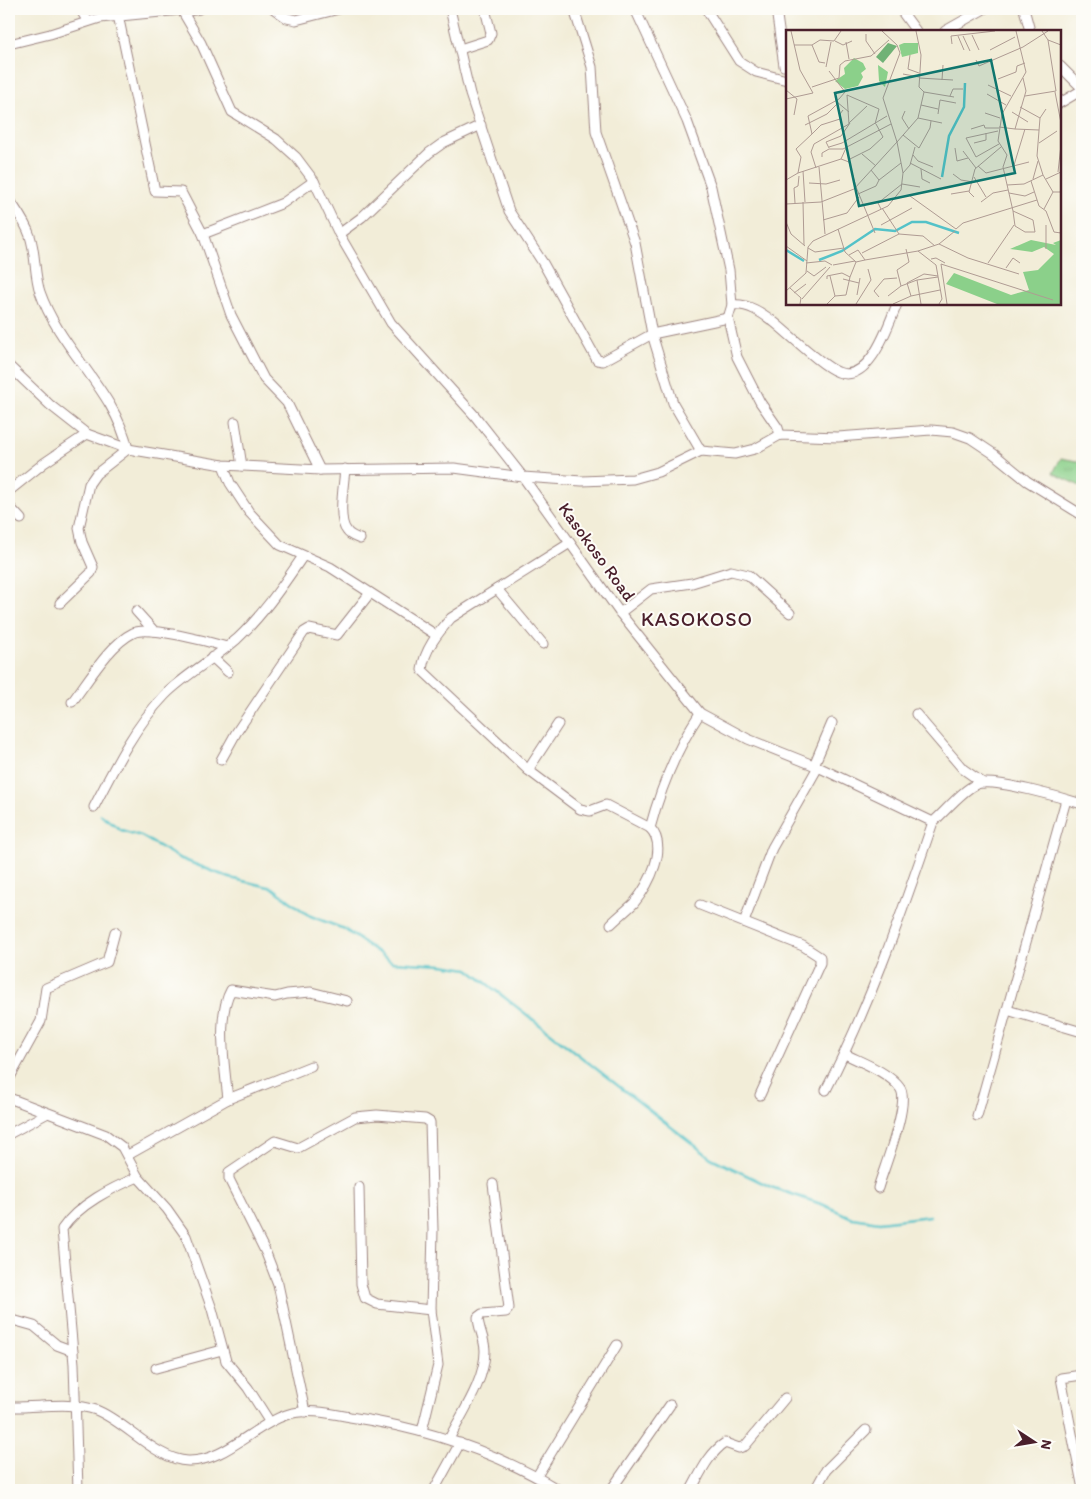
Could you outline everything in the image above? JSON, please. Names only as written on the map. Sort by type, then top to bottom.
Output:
[{"type":"street","points":[[80,9],[87,20]]},
{"type":"street","points":[[9,44],[50,34],[87,20],[118,15],[199,9]]},
{"type":"street","points":[[276,9],[287,18],[296,20],[339,9]]},
{"type":"street","points":[[450,9],[470,94],[509,211],[543,263],[597,360],[603,361],[652,334],[728,318]]},
{"type":"street","points":[[574,9],[592,67],[596,132],[635,243],[652,334],[673,403],[701,451]]},
{"type":"street","points":[[635,9],[687,121],[711,187],[723,234],[732,305],[728,318],[741,367],[760,402],[774,420],[780,435]]},
{"type":"street","points":[[706,9],[739,61],[756,72],[786,80]]},
{"type":"street","points":[[776,9],[786,66]]},
{"type":"street","points":[[900,9],[915,30]]},
{"type":"street","points":[[947,30],[984,9]]},
{"type":"street","points":[[1024,9],[1030,30]]},
{"type":"street","name":"Kasokoso Road","points":[[182,10],[201,44],[232,112],[286,147],[314,181],[339,234],[391,323],[475,416],[523,477],[620,613],[700,713],[748,739],[816,766],[932,822]]},
{"type":"street","points":[[460,49],[488,40],[491,33],[486,13]]},
{"type":"street","points":[[118,15],[155,191],[181,192],[203,234],[235,322],[264,379],[287,403],[320,470]]},
{"type":"street","points":[[1061,67],[1082,89],[1061,101]]},
{"type":"street","points":[[339,234],[367,212],[429,153],[443,143],[481,125]]},
{"type":"street","points":[[203,234],[283,203],[314,181]]},
{"type":"street","points":[[9,199],[30,235],[38,283],[46,305],[74,356],[113,408],[128,449]]},
{"type":"street","points":[[732,305],[739,304],[762,314],[836,372],[852,375],[860,370],[871,358],[896,305]]},
{"type":"street","points":[[9,366],[50,406],[87,434],[128,449],[223,465],[320,470],[454,468],[523,477],[582,481],[632,479],[658,472],[701,451],[735,454],[745,452],[780,435],[838,437],[931,430],[953,432],[970,438],[994,454],[1027,481],[1082,515]]},
{"type":"street","points":[[235,422],[242,466]]},
{"type":"street","points":[[9,491],[44,463],[87,434]]},
{"type":"street","points":[[60,603],[91,573],[93,567],[82,542],[79,528],[92,478],[128,449]]},
{"type":"street","points":[[223,465],[230,483],[262,529],[280,545],[330,566],[436,635]]},
{"type":"street","points":[[345,470],[342,513],[344,525],[347,532],[360,539]]},
{"type":"street","points":[[9,506],[21,519]]},
{"type":"street","points":[[570,543],[464,609],[436,635],[424,659],[424,673],[528,770],[583,811],[590,811],[606,805],[650,828],[658,840],[658,851],[654,868],[634,902],[611,924]]},
{"type":"street","points":[[94,807],[119,758],[147,716],[167,694],[227,647],[254,621],[290,578],[303,556]]},
{"type":"street","points":[[620,613],[651,589],[692,583],[731,571],[748,575],[790,613]]},
{"type":"street","points":[[497,590],[543,644]]},
{"type":"street","points":[[221,760],[236,733],[304,632],[310,629],[337,635],[370,593]]},
{"type":"street","points":[[136,611],[154,631]]},
{"type":"street","points":[[72,702],[104,660],[122,641],[134,632],[154,631],[227,647]]},
{"type":"street","points":[[212,657],[228,672]]},
{"type":"street","points":[[650,828],[666,776],[700,713]]},
{"type":"street","points":[[916,714],[964,769],[983,783],[1082,802]]},
{"type":"street","points":[[744,922],[772,848],[816,766],[832,723]]},
{"type":"street","points":[[528,770],[558,724]]},
{"type":"street","points":[[826,1090],[845,1054],[874,986],[932,822],[970,788],[983,783]]},
{"type":"street","points":[[977,1116],[1066,800]]},
{"type":"street","points":[[700,905],[803,946],[820,958],[820,963],[760,1095]]},
{"type":"street","points":[[9,1079],[41,1021],[46,988],[107,962],[115,932]]},
{"type":"street","points":[[228,1099],[224,1023],[231,990],[275,997],[311,992],[347,1001]]},
{"type":"street","points":[[1007,1010],[1082,1032]]},
{"type":"street","points":[[845,1054],[886,1075],[903,1092],[904,1100],[900,1116],[878,1188]]},
{"type":"street","points":[[128,1156],[228,1099],[311,1066]]},
{"type":"street","points":[[9,1098],[46,1114],[106,1135],[122,1147],[138,1177],[167,1209],[186,1236],[212,1309],[222,1350],[230,1366],[248,1388],[270,1421]]},
{"type":"street","points":[[9,1134],[46,1114]]},
{"type":"street","points":[[305,1412],[278,1284],[266,1253],[229,1178],[231,1170],[275,1141],[298,1148],[355,1117],[377,1115],[427,1120],[430,1122],[433,1230],[431,1310],[438,1365],[422,1431]]},
{"type":"street","points":[[78,1490],[73,1351],[62,1229],[73,1217],[101,1196],[138,1177]]},
{"type":"street","points":[[449,1439],[474,1390],[484,1362],[485,1350],[478,1317],[508,1310],[493,1184]]},
{"type":"street","points":[[359,1187],[361,1284],[365,1298],[377,1304],[431,1310]]},
{"type":"street","points":[[9,1319],[34,1326],[57,1345],[73,1351]]},
{"type":"street","points":[[537,1476],[618,1345]]},
{"type":"street","points":[[156,1368],[222,1350]]},
{"type":"street","points":[[1082,1374],[1061,1378],[1082,1484]]},
{"type":"street","points":[[691,1490],[706,1464],[721,1446],[725,1443],[739,1448],[745,1446],[785,1398]]},
{"type":"street","points":[[610,1490],[670,1405]]},
{"type":"street","points":[[9,1407],[76,1406],[97,1411],[168,1455],[186,1461],[210,1458],[270,1421],[288,1414],[305,1412],[388,1423],[460,1443],[537,1476],[559,1490]]},
{"type":"street","points":[[814,1490],[829,1466],[866,1430]]},
{"type":"street","points":[[434,1490],[460,1443]]},
{"type":"green space","points":[[1061,458],[1082,462],[1082,487],[1053,473]]},
{"type":"waterway","points":[[101,815],[121,830],[141,836],[179,858],[230,878],[273,888],[308,915],[344,929],[392,962],[442,965],[468,969],[711,1158],[771,1187],[824,1205],[852,1218],[879,1222],[930,1216]]},
{"type":"district","name":"KASOKOSO","points":[[697,619]]}]
